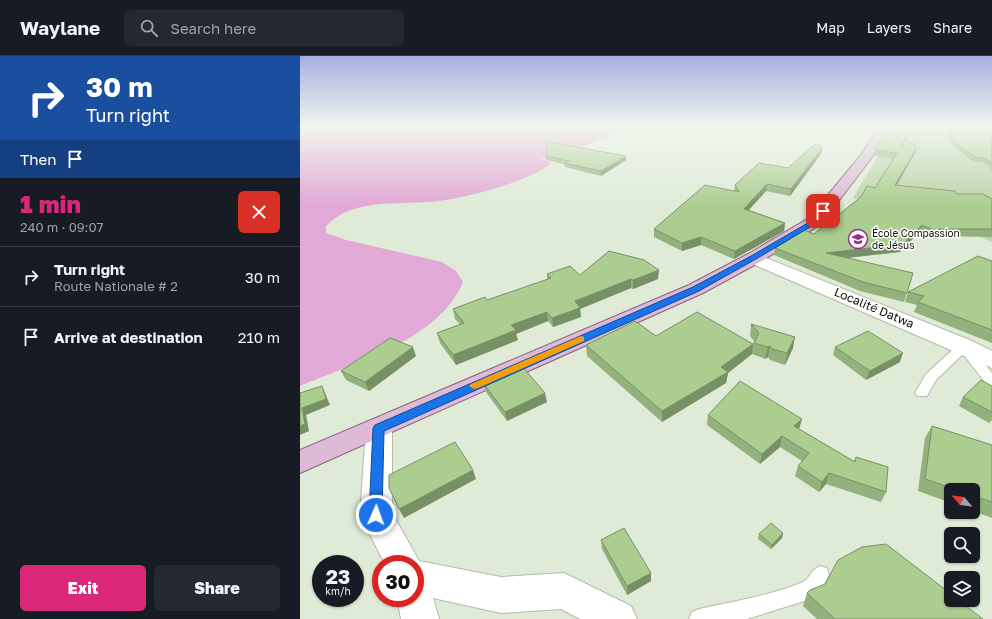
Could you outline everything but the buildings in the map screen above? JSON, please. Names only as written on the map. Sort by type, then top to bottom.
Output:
[{"type":"main road","points":[[300,462],[696,289],[754,258],[815,221],[868,153]]},
{"type":"street","name":"Localité Datwa","points":[[754,258],[964,346],[992,360]]},
{"type":"street","points":[[379,428],[376,515],[398,555]]},
{"type":"street","points":[[424,579],[501,595],[512,596],[564,592],[618,619]]},
{"type":"street","points":[[417,607],[420,619]]},
{"type":"lane","points":[[922,393],[931,377],[964,346],[992,382]]},
{"type":"lane","points":[[699,619],[747,609],[811,589],[820,576]]},
{"type":"green space","points":[[879,153],[992,153],[992,242],[964,230],[853,198]]},
{"type":"shaded area","points":[[300,153],[567,153],[553,159],[538,158],[549,161],[551,164],[527,177],[497,188],[439,201],[365,206],[351,210],[326,226],[326,233],[346,240],[442,262],[456,271],[463,282],[451,302],[435,319],[415,334],[393,347],[369,358],[300,386]]},
{"type":"slow traffic","points":[[474,386],[581,339]]},
{"type":"place","name":"École Compassion de Jésus","points":[[858,239]]},
{"type":"route","points":[[376,515],[379,428],[629,317],[696,289],[754,258],[815,221],[823,211]]}]
